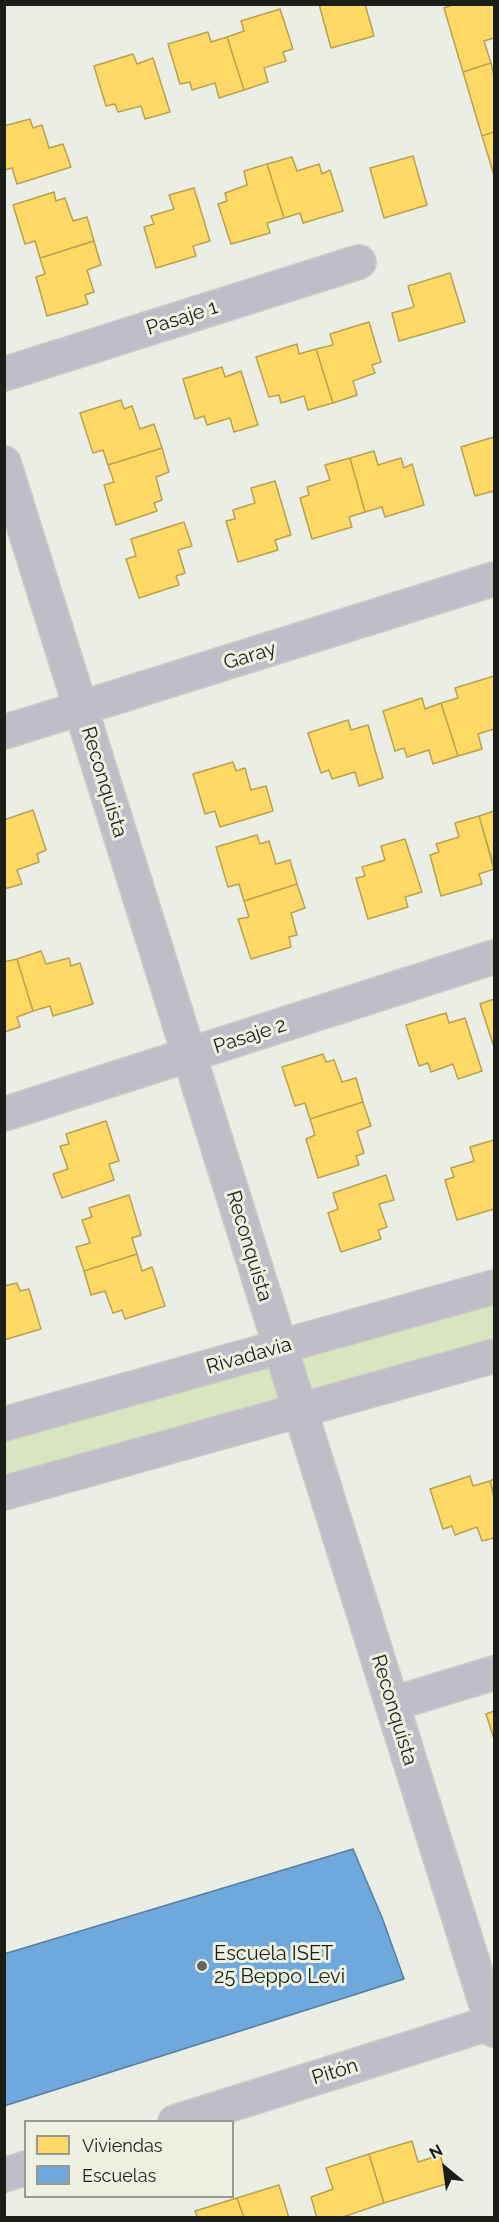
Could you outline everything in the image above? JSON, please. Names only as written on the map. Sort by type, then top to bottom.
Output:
[{"type":"street","name":"Pasaje 1","points":[[4,374],[358,262]]},
{"type":"street","name":"Reconquista","points":[[4,463],[494,2025]]},
{"type":"street","name":"Garay","points":[[4,732],[495,579]]},
{"type":"street","name":"Pasaje 2","points":[[4,1114],[495,957]]},
{"type":"street","name":"Rivadavia","points":[[4,1424],[495,1287]]},
{"type":"street","points":[[4,1492],[495,1356]]},
{"type":"street","points":[[392,1704],[495,1673]]},
{"type":"street","name":"Pitón","points":[[178,2120],[494,2025]]},
{"type":"street","points":[[4,2175],[24,2169]]},
{"type":"green space","points":[[494,1287],[494,1356],[5,1493],[5,1424]]},
{"type":"building: Viviendas","points":[[319,4],[365,4],[374,36],[331,48]]},
{"type":"building: Viviendas","points":[[455,4],[494,4],[494,38],[484,41],[491,63],[463,72],[444,8]]},
{"type":"building: Viviendas","points":[[280,9],[293,49],[283,52],[286,61],[264,68],[268,82],[244,90],[227,37],[244,31],[241,21]]},
{"type":"building: Viviendas","points":[[208,32],[211,42],[227,37],[244,90],[219,98],[215,83],[192,90],[190,82],[180,84],[168,44]]},
{"type":"building: Viviendas","points":[[133,54],[137,64],[153,58],[170,112],[145,119],[141,106],[118,112],[115,104],[106,106],[94,66]]},
{"type":"building: Viviendas","points":[[491,63],[494,76],[494,132],[482,136],[463,72]]},
{"type":"building: Viviendas","points":[[30,119],[33,128],[42,125],[49,148],[63,144],[71,167],[17,184],[12,168],[4,170],[4,126]]},
{"type":"building: Viviendas","points":[[494,132],[494,175],[482,136]]},
{"type":"building: Viviendas","points":[[413,156],[427,205],[384,218],[370,168]]},
{"type":"building: Viviendas","points":[[292,157],[297,171],[319,164],[322,174],[330,170],[343,211],[303,223],[300,213],[284,218],[267,164]]},
{"type":"building: Viviendas","points":[[267,164],[284,218],[267,223],[270,233],[231,244],[218,204],[227,201],[225,193],[247,185],[244,171]]},
{"type":"building: Viviendas","points":[[194,188],[210,241],[193,246],[196,256],[156,268],[144,227],[154,224],[151,216],[174,209],[169,195]]},
{"type":"building: Viviendas","points":[[54,192],[56,201],[65,198],[73,221],[87,217],[94,241],[40,258],[35,241],[25,244],[13,205]]},
{"type":"building: Viviendas","points":[[94,241],[101,265],[87,270],[94,292],[85,295],[88,304],[47,316],[36,277],[45,274],[40,258]]},
{"type":"building: Viviendas","points":[[450,273],[465,322],[399,341],[392,313],[414,307],[408,286]]},
{"type":"building: Viviendas","points":[[369,322],[381,362],[372,365],[375,373],[353,381],[357,395],[333,403],[316,349],[333,345],[330,334]]},
{"type":"building: Viviendas","points":[[297,344],[299,354],[316,349],[333,403],[308,410],[304,396],[281,403],[279,395],[269,397],[256,357]]},
{"type":"building: Viviendas","points":[[222,367],[225,377],[241,371],[258,425],[234,432],[230,418],[207,425],[204,416],[195,419],[183,379]]},
{"type":"building: Viviendas","points":[[121,400],[124,409],[132,406],[140,429],[154,424],[162,448],[108,465],[103,450],[93,453],[80,413]]},
{"type":"building: Viviendas","points":[[494,437],[494,491],[475,496],[461,447]]},
{"type":"building: Viviendas","points":[[162,448],[169,472],[156,477],[162,500],[154,503],[157,511],[116,525],[104,485],[114,482],[108,465]]},
{"type":"building: Viviendas","points":[[374,451],[378,465],[401,458],[404,468],[412,464],[424,505],[385,517],[382,507],[365,512],[350,458]]},
{"type":"building: Viviendas","points":[[350,458],[365,512],[349,517],[352,527],[312,539],[300,498],[309,495],[307,487],[330,480],[325,465]]},
{"type":"building: Viviendas","points":[[275,481],[291,535],[275,540],[278,550],[238,562],[226,521],[235,519],[233,510],[255,503],[251,488]]},
{"type":"building: Viviendas","points":[[184,522],[192,546],[178,550],[185,573],[176,576],[179,585],[139,598],[126,559],[136,556],[131,539]]},
{"type":"building: Viviendas","points":[[494,676],[494,729],[478,734],[482,749],[458,756],[441,703],[458,698],[455,688]]},
{"type":"building: Viviendas","points":[[422,698],[425,709],[441,703],[458,756],[433,764],[429,750],[407,757],[404,748],[395,751],[383,711]]},
{"type":"building: Viviendas","points":[[348,720],[351,730],[368,725],[383,778],[359,786],[355,772],[332,779],[329,770],[321,773],[308,733]]},
{"type":"building: Viviendas","points":[[233,762],[236,771],[245,768],[251,790],[266,786],[273,811],[220,827],[215,811],[205,814],[193,774]]},
{"type":"building: Viviendas","points":[[33,810],[46,850],[37,854],[39,862],[17,870],[22,884],[4,889],[4,820]]},
{"type":"building: Viviendas","points":[[494,811],[494,867],[479,816]]},
{"type":"building: Viviendas","points":[[479,816],[494,869],[479,874],[482,884],[441,896],[430,855],[439,852],[436,844],[459,837],[455,823]]},
{"type":"building: Viviendas","points":[[257,835],[260,844],[269,841],[276,864],[290,860],[297,884],[244,901],[239,884],[228,887],[216,847]]},
{"type":"building: Viviendas","points":[[405,839],[422,892],[405,897],[408,907],[368,919],[356,878],[365,876],[362,867],[385,860],[381,846]]},
{"type":"building: Viviendas","points":[[297,884],[305,908],[291,913],[297,935],[289,937],[291,947],[251,959],[238,919],[249,917],[244,901]]},
{"type":"building: Viviendas","points":[[41,951],[46,964],[69,958],[71,966],[80,963],[93,1004],[53,1016],[50,1006],[33,1011],[17,959]]},
{"type":"building: Viviendas","points":[[17,959],[33,1011],[17,1017],[20,1027],[4,1032],[4,962]]},
{"type":"building: Viviendas","points":[[494,999],[494,1043],[493,1044],[480,1004]]},
{"type":"building: Viviendas","points":[[446,1013],[449,1023],[465,1018],[482,1071],[458,1079],[453,1064],[431,1072],[428,1063],[419,1066],[406,1025]]},
{"type":"building: Viviendas","points":[[323,1054],[326,1062],[334,1060],[342,1082],[356,1078],[363,1102],[310,1119],[305,1103],[295,1106],[282,1067]]},
{"type":"building: Viviendas","points":[[363,1102],[371,1126],[357,1131],[364,1153],[356,1156],[359,1165],[318,1178],[306,1139],[315,1135],[310,1119]]},
{"type":"building: Viviendas","points":[[106,1121],[119,1161],[109,1164],[114,1180],[62,1198],[53,1174],[68,1169],[60,1146],[69,1144],[66,1134]]},
{"type":"building: Viviendas","points":[[494,1140],[494,1209],[457,1220],[445,1180],[454,1177],[451,1168],[474,1161],[470,1147]]},
{"type":"building: Viviendas","points":[[386,1175],[394,1200],[379,1204],[387,1227],[378,1230],[381,1239],[341,1252],[328,1213],[338,1209],[333,1193]]},
{"type":"building: Viviendas","points":[[129,1195],[141,1235],[132,1238],[137,1254],[84,1271],[76,1247],[90,1243],[82,1220],[92,1217],[89,1208]]},
{"type":"building: Viviendas","points":[[137,1254],[142,1271],[152,1267],[165,1306],[125,1319],[122,1310],[113,1313],[105,1291],[91,1295],[84,1271]]},
{"type":"building: Viviendas","points":[[17,1283],[20,1291],[29,1289],[41,1329],[4,1340],[4,1286]]},
{"type":"building: Viviendas","points":[[470,1476],[473,1486],[490,1481],[494,1497],[494,1538],[482,1541],[477,1527],[455,1535],[452,1526],[443,1529],[430,1489]]},
{"type":"building: Viviendas","points":[[494,1479],[494,1497],[490,1481]]},
{"type":"building: Viviendas","points":[[494,1711],[494,1739],[486,1714]]},
{"type":"building: Viviendas","points":[[412,2141],[418,2162],[440,2155],[449,2183],[384,2203],[369,2154]]},
{"type":"building: Viviendas","points":[[369,2154],[384,2203],[340,2218],[317,2218],[311,2197],[333,2189],[326,2168]]},
{"type":"building: Viviendas","points":[[279,2185],[289,2218],[244,2218],[237,2198]]},
{"type":"building: Viviendas","points":[[237,2198],[244,2218],[198,2218],[195,2211]]},
{"type":"building: Escuelas","name":"Escuela ISET 25 Beppo Levi","points":[[353,1849],[383,1920],[404,1979],[4,2106],[4,1954]]},
{"type":"place","name":"Escuela ISET 25 Beppo Levi","points":[[202,1966]]}]
